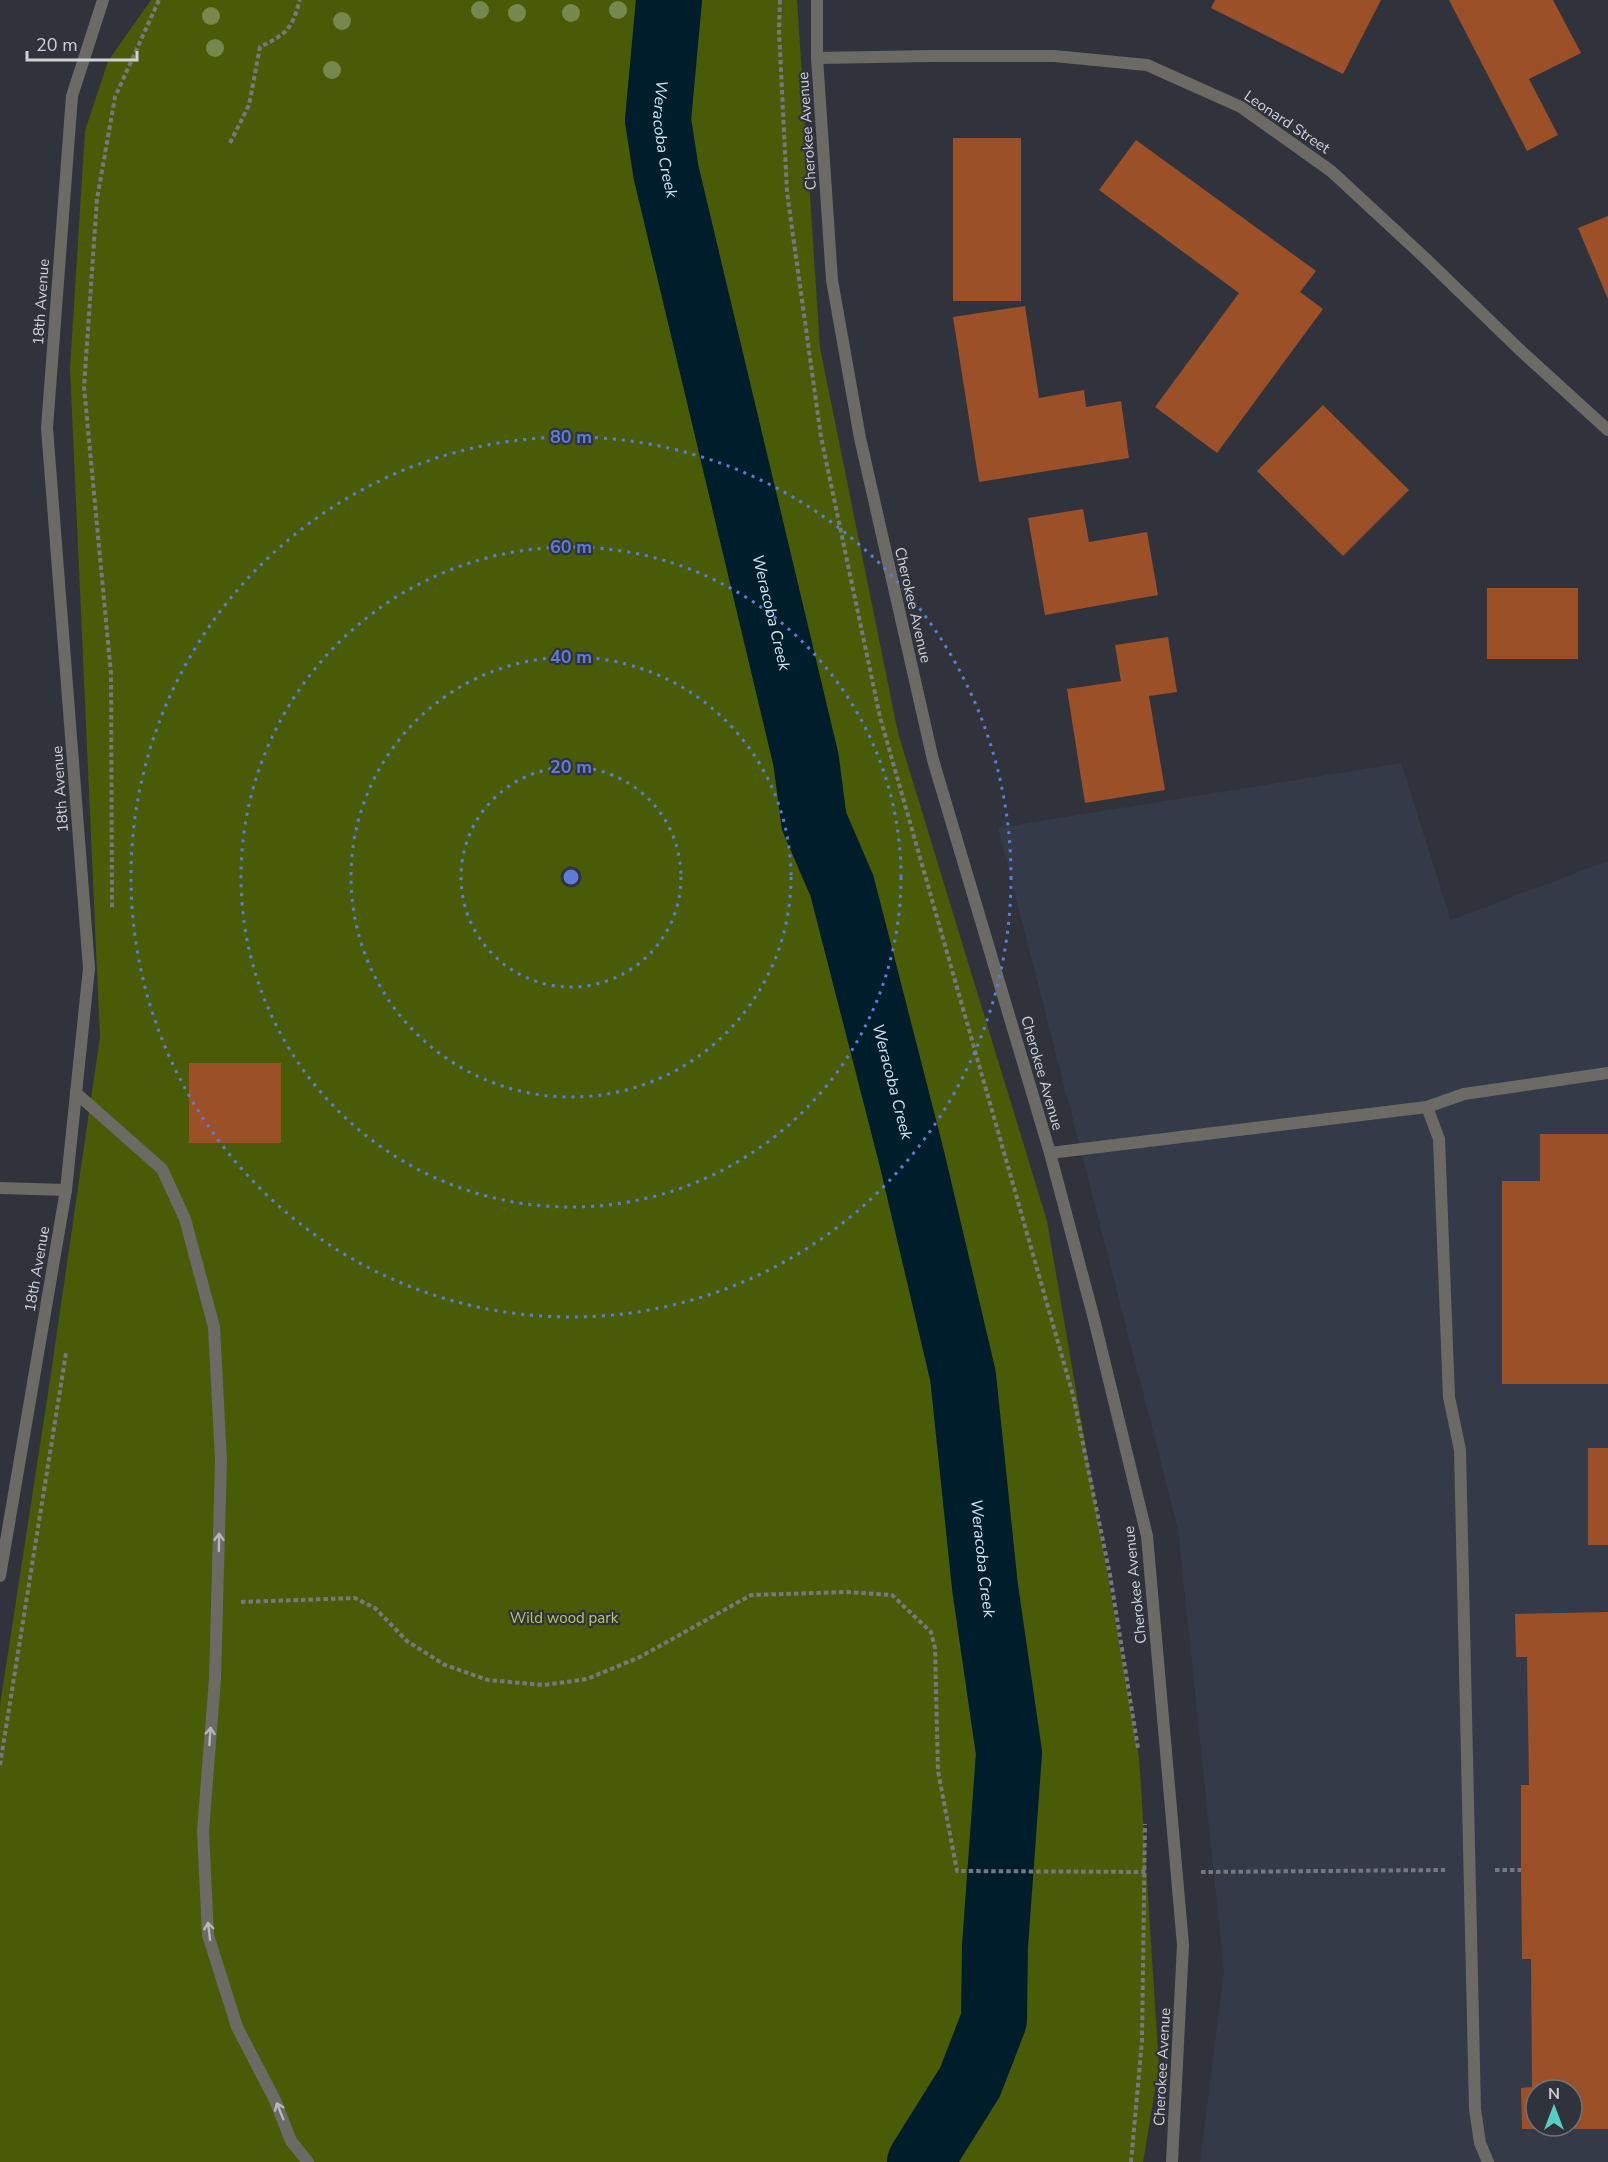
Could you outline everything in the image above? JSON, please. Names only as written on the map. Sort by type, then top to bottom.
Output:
[{"type":"street","name":"18th Avenue","points":[[0,1576],[66,1190],[89,968],[47,428],[72,96],[103,0]]},
{"type":"street","name":"Cherokee Avenue","points":[[818,0],[817,58],[832,280],[860,438],[933,760],[1050,1153],[1094,1319],[1147,1536],[1183,1945],[1172,2162]]},
{"type":"street","name":"Leonard Street","points":[[817,58],[1054,56],[1147,65],[1241,107],[1331,171],[1426,259],[1518,350],[1608,430]]},
{"type":"street","points":[[1050,1153],[1427,1107],[1464,1094],[1608,1073]]},
{"type":"street","points":[[76,1093],[162,1169],[185,1219],[214,1327],[221,1461],[215,1679],[203,1831],[208,1935],[237,2027],[275,2100],[291,2141],[308,2162]]},
{"type":"street","points":[[1427,1107],[1439,1138],[1449,1397],[1460,1449],[1475,2109],[1480,2144],[1488,2162]]},
{"type":"street","points":[[0,1188],[66,1190]]},
{"type":"path","points":[[231,143],[249,105],[260,47],[278,38],[292,24],[300,0]]},
{"type":"path","points":[[780,0],[779,31],[787,192],[821,437],[880,717],[1073,1395],[1110,1575],[1139,1757]]},
{"type":"path","points":[[217,1603],[355,1598],[375,1608],[407,1641],[445,1665],[488,1680],[544,1686],[587,1679],[640,1658],[751,1595],[847,1592],[892,1595],[931,1632],[936,1648],[938,1771],[957,1872],[1405,1870]]},
{"type":"path","points":[[1131,2162],[1142,2041],[1145,1815]]},
{"type":"path","points":[[1502,1870],[1521,1870]]},
{"type":"shaded area","points":[[1401,763],[1451,920],[1608,861],[1608,2162],[1200,2162],[1224,1971],[1178,1529],[998,828]]},
{"type":"green space","name":"Wild wood park","points":[[151,0],[797,0],[820,348],[898,733],[1047,1221],[1139,1757],[1159,2067],[1143,2162],[0,2162],[0,1705],[100,1037],[70,368],[85,131],[108,61]]},
{"type":"building","points":[[1215,0],[1381,0],[1343,74],[1211,8]]},
{"type":"building","points":[[1449,0],[1553,0],[1581,53],[1529,79],[1558,135],[1527,151]]},
{"type":"building","points":[[953,138],[1021,138],[1021,301],[953,301]]},
{"type":"building","points":[[1136,140],[1316,271],[1300,292],[1323,309],[1217,453],[1155,407],[1239,293],[1099,190]]},
{"type":"building","points":[[1608,216],[1608,299],[1578,228]]},
{"type":"building","points":[[1025,306],[1039,398],[1084,390],[1086,407],[1121,401],[1129,458],[979,482],[953,317]]},
{"type":"building","points":[[1323,405],[1409,490],[1343,556],[1257,471]]},
{"type":"building","points":[[1083,509],[1089,542],[1147,532],[1158,595],[1045,615],[1028,518]]},
{"type":"building","points":[[1487,588],[1578,588],[1578,659],[1487,659]]},
{"type":"building","points":[[1168,637],[1177,692],[1149,696],[1165,790],[1085,803],[1067,689],[1121,681],[1115,645]]},
{"type":"building","points":[[189,1063],[281,1063],[281,1143],[189,1143]]},
{"type":"building","points":[[1540,1134],[1608,1134],[1608,1384],[1502,1384],[1502,1181],[1540,1181]]},
{"type":"building","points":[[1588,1448],[1608,1448],[1608,1545],[1588,1545]]},
{"type":"building","points":[[1608,1612],[1608,2129],[1584,2129],[1584,2078],[1532,2078],[1531,1959],[1522,1959],[1521,1785],[1529,1785],[1527,1657],[1516,1657],[1515,1614]]},
{"type":"building","points":[[1521,2088],[1524,2088],[1524,2129],[1522,2129]]},
{"type":"waterway","name":"Weracoba Creek","points":[[669,0],[658,120],[666,172],[806,760],[814,821],[842,886],[912,1159],[963,1376],[985,1587],[1009,1753],[995,1946],[994,2020],[970,2082],[920,2162]]}]
